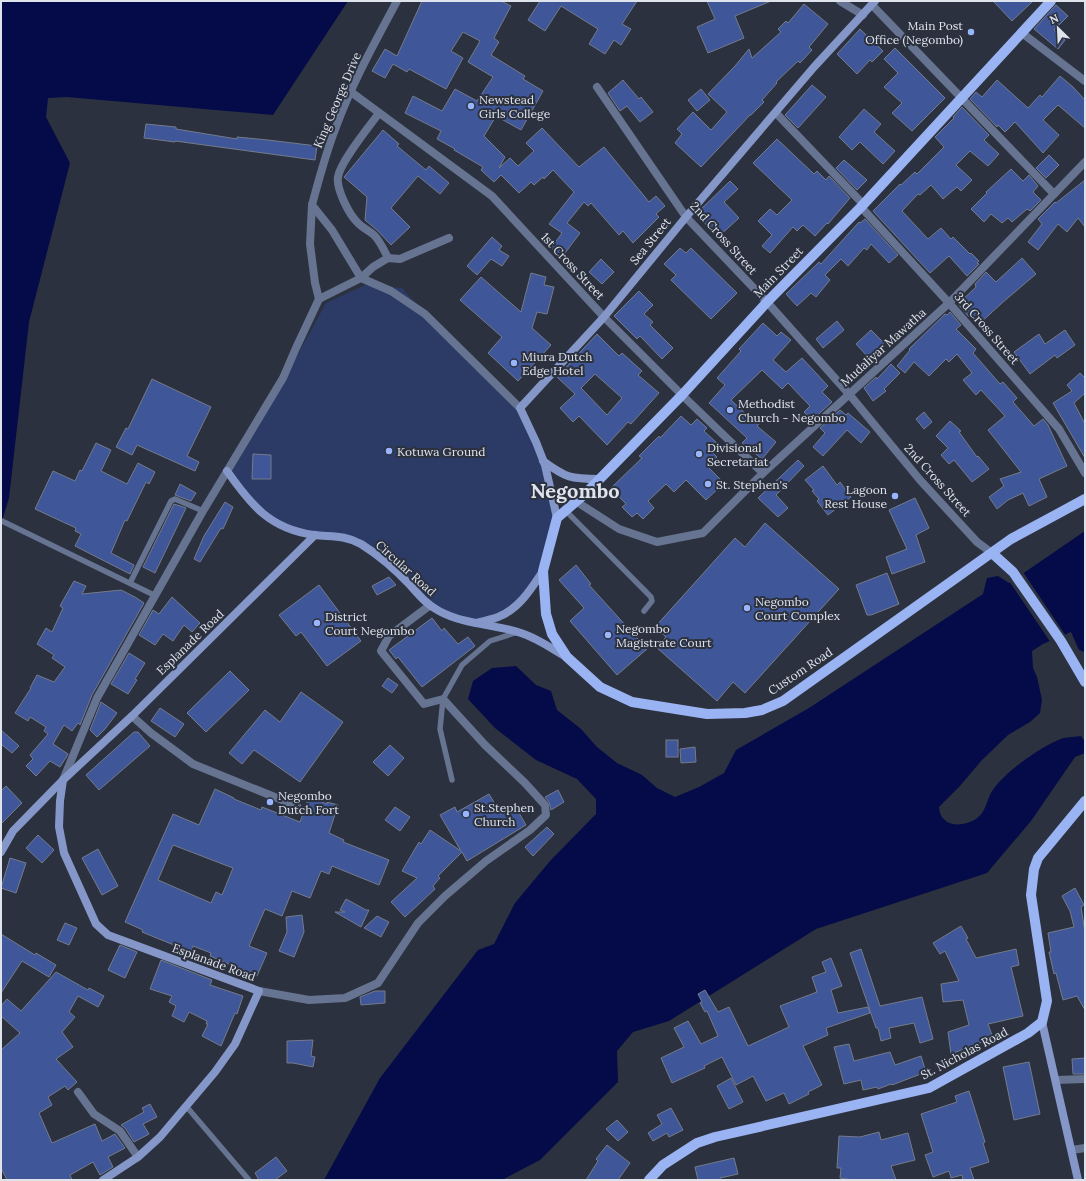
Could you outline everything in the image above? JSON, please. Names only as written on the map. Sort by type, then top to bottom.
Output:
[{"type":"main road","name":"Main Street","points":[[557,518],[577,502],[682,396],[766,302],[862,205],[1049,2]]},
{"type":"main road","name":"Custom Road","points":[[543,571],[546,614],[552,634],[567,657],[600,688],[632,702],[708,714],[745,714],[762,710],[783,701],[992,553],[1030,528],[1085,499]]},
{"type":"main road","points":[[543,571],[557,518]]},
{"type":"main road","points":[[992,553],[1013,572],[1061,641],[1085,682]]},
{"type":"main road","points":[[1042,1022],[1047,1002],[1031,895],[1034,869],[1038,858],[1085,801]]},
{"type":"main road","name":"St. Nicholas Road","points":[[648,1180],[663,1165],[696,1143],[715,1137],[929,1088],[1028,1033],[1042,1022]]},
{"type":"street","name":"King George Drive","points":[[319,299],[315,284],[310,244],[312,206],[336,127],[362,67],[397,1]]},
{"type":"street","points":[[840,1],[863,15]]},
{"type":"street","points":[[873,3],[961,98],[1054,194]]},
{"type":"street","name":"Sea Street","points":[[520,408],[604,317],[686,217],[814,67],[873,3]]},
{"type":"street","points":[[1022,33],[1085,81]]},
{"type":"street","name":"2nd Cross Street","points":[[597,87],[686,217],[766,302],[849,394],[920,480],[977,542],[992,553]]},
{"type":"street","name":"1st Cross Street","points":[[351,92],[492,196],[604,317],[682,396],[764,473]]},
{"type":"street","points":[[379,113],[355,145],[343,165],[338,177],[340,190],[356,222],[375,236],[388,258]]},
{"type":"street","name":"3rd Cross Street","points":[[776,113],[862,205],[1059,429],[1085,473]]},
{"type":"street","name":"Mudaliyar Mawatha","points":[[577,502],[619,529],[657,542],[703,533],[764,473],[949,304],[1085,162]]},
{"type":"street","points":[[312,206],[332,230],[361,278],[391,291],[425,314],[520,408],[543,461],[557,518]]},
{"type":"street","points":[[63,780],[98,698],[203,511],[284,378],[319,299],[361,278],[373,267],[388,258],[400,259],[449,238]]},
{"type":"street","points":[[543,461],[560,474],[578,479],[599,479]]},
{"type":"street","name":"Circular Road","points":[[227,471],[250,503],[274,522],[293,531],[316,535],[340,536],[361,544],[409,584],[429,606],[449,616],[474,624],[519,632],[532,636],[567,657]]},
{"type":"street","name":"Esplanade Road","points":[[1,852],[13,831],[63,780],[132,716],[316,535]]},
{"type":"street","points":[[474,624],[498,617],[515,606],[531,590],[543,571]]},
{"type":"street","points":[[259,991],[309,1000],[345,998],[378,983],[418,923],[439,901],[486,861],[530,830],[546,815],[545,805],[525,783],[485,745],[443,699],[424,704],[382,651],[389,636],[429,606]]},
{"type":"street","points":[[132,716],[151,733],[193,764],[297,806]]},
{"type":"street","name":"Esplanade Road","points":[[63,780],[60,801],[59,827],[64,853],[96,924],[108,935],[259,991],[235,1044],[215,1072],[160,1137],[138,1157],[103,1180]]},
{"type":"street","points":[[1042,1022],[1078,1180]]},
{"type":"street","points":[[1056,1080],[1085,1079]]},
{"type":"street","points":[[78,1092],[94,1114],[120,1130],[138,1157]]},
{"type":"street","points":[[1072,1150],[1085,1148]]},
{"type":"lane","points":[[130,583],[168,504],[171,501],[175,499],[203,511]]},
{"type":"lane","points":[[566,511],[650,597],[652,601],[644,611]]},
{"type":"lane","points":[[2,521],[156,596]]},
{"type":"lane","points":[[452,780],[440,729],[443,699],[462,665],[490,641],[519,632]]},
{"type":"lane","points":[[186,1106],[249,1180]]},
{"type":"shaded area","points":[[1,1],[348,1],[273,115],[67,97],[48,98],[46,117],[70,163],[29,322],[9,498],[1,524]]},
{"type":"shaded area","name":"Kotuwa Ground","points":[[365,285],[402,288],[425,314],[520,408],[536,442],[557,518],[543,571],[515,606],[474,624],[449,616],[361,544],[315,535],[274,522],[227,471],[299,352],[326,303]]},
{"type":"shaded area","points":[[1085,531],[1085,652],[1079,650],[1071,632],[1043,644],[1032,651],[1033,668],[1037,677],[1042,700],[1040,713],[1030,722],[1008,735],[982,760],[959,787],[939,807],[940,814],[943,819],[953,824],[964,824],[976,819],[982,813],[996,785],[1023,761],[1044,747],[1063,738],[1081,736],[1085,742],[1085,753],[1075,757],[1031,821],[987,873],[816,929],[669,1021],[633,1032],[617,1051],[618,1082],[540,1160],[502,1180],[324,1180],[380,1078],[478,950],[494,944],[515,903],[550,861],[596,814],[596,799],[577,779],[536,760],[495,728],[468,699],[473,681],[492,668],[516,666],[536,685],[551,691],[557,710],[581,729],[597,747],[617,763],[642,775],[657,788],[675,797],[699,787],[724,773],[736,750],[809,708],[983,594],[987,578],[998,576],[1009,583]]},
{"type":"pier","points":[[1023,572],[1066,636],[1051,643],[1009,581]]},
{"type":"building","points":[[422,1],[501,1],[511,6],[494,38],[499,42],[491,55],[525,76],[523,79],[543,91],[521,130],[496,116],[484,136],[505,157],[499,168],[510,158],[518,166],[534,151],[526,143],[542,128],[579,167],[604,147],[649,202],[656,196],[665,206],[656,214],[659,217],[633,243],[623,231],[619,235],[591,203],[588,206],[584,202],[567,223],[580,233],[562,257],[551,248],[562,233],[549,224],[574,192],[553,170],[544,179],[543,177],[534,185],[531,182],[519,193],[501,175],[494,182],[481,170],[483,167],[437,139],[441,131],[405,113],[413,96],[442,111],[455,89],[477,101],[493,77],[468,62],[480,41],[463,32],[451,51],[463,58],[446,89],[409,69],[407,72],[393,64],[385,78],[372,71],[385,49],[397,56]]},
{"type":"building","points":[[540,1],[637,1],[622,24],[631,29],[621,45],[614,40],[605,54],[589,44],[598,29],[561,6],[545,31],[528,20]]},
{"type":"building","points":[[707,1],[771,1],[735,16],[744,38],[708,53],[697,27],[715,19]]},
{"type":"building","points":[[993,1],[1033,1],[1012,21]]},
{"type":"building","points":[[804,4],[828,24],[809,47],[812,50],[800,63],[798,61],[776,82],[777,83],[762,100],[764,102],[701,167],[675,143],[682,134],[677,129],[693,112],[711,130],[727,112],[708,94],[749,49],[752,58],[781,32],[778,29],[786,21],[788,23]]},
{"type":"building","points":[[1056,5],[1068,16],[1054,30],[1065,40],[1058,49],[1034,29]]},
{"type":"building","points":[[860,29],[883,51],[872,62],[870,60],[857,74],[837,54]]},
{"type":"building","points":[[895,48],[945,98],[912,131],[892,113],[902,103],[884,87],[898,73],[884,59]]},
{"type":"building","points":[[1060,76],[1085,100],[1085,128],[1058,105],[1043,120],[1059,135],[1043,153],[1015,122],[1005,132],[998,125],[997,127],[970,99],[976,92],[982,97],[997,80],[1028,108],[1040,95],[1042,97]]},
{"type":"building","points":[[623,80],[639,99],[641,97],[653,112],[640,122],[627,106],[620,111],[608,93]]},
{"type":"building","points":[[812,85],[826,97],[798,128],[785,115]]},
{"type":"building","points":[[701,89],[710,100],[697,111],[688,100]]},
{"type":"building","points":[[962,107],[989,135],[984,140],[999,154],[988,166],[970,151],[956,165],[972,180],[961,191],[957,187],[943,199],[931,185],[920,195],[918,194],[902,211],[928,239],[941,228],[951,239],[953,237],[979,261],[977,263],[979,264],[967,276],[949,256],[930,273],[873,211],[900,184],[901,185],[915,172],[917,174],[944,147],[935,137],[954,118],[953,117]]},
{"type":"building","points":[[864,109],[881,124],[874,132],[895,151],[883,164],[860,142],[852,150],[839,137]]},
{"type":"building","points":[[146,124],[176,127],[176,129],[237,139],[237,137],[317,146],[315,160],[144,138]]},
{"type":"building","points":[[383,130],[399,144],[397,146],[426,170],[429,166],[449,183],[440,194],[418,176],[391,208],[410,227],[391,245],[365,220],[367,197],[344,177]]},
{"type":"building","points":[[777,139],[814,174],[817,171],[826,180],[829,176],[850,198],[828,224],[827,223],[815,236],[803,225],[797,231],[793,227],[770,253],[762,246],[772,235],[758,221],[770,209],[777,215],[792,200],[753,163]]},
{"type":"building","points":[[1049,155],[1059,165],[1046,178],[1036,168]]},
{"type":"building","points":[[844,160],[867,180],[857,190],[836,168]]},
{"type":"building","points":[[1011,169],[1023,181],[1029,175],[1038,186],[1033,192],[1041,200],[1030,211],[1027,209],[1012,222],[1008,218],[1002,223],[991,214],[984,222],[971,209],[987,193],[986,192]]},
{"type":"building","points":[[1085,180],[1085,227],[1078,218],[1067,232],[1058,224],[1038,250],[1028,242],[1042,224],[1038,219],[1055,202],[1056,203]]},
{"type":"building","points":[[730,181],[738,189],[724,202],[739,218],[718,237],[696,214]]},
{"type":"building","points":[[865,219],[898,255],[889,263],[871,244],[867,250],[864,248],[848,266],[841,259],[825,275],[830,280],[816,297],[811,293],[797,306],[786,294],[819,262],[821,264],[859,222],[860,223]]},
{"type":"building","points":[[492,237],[502,246],[499,250],[509,256],[502,266],[491,259],[477,275],[467,266]]},
{"type":"building","points":[[680,248],[686,253],[691,248],[737,293],[711,319],[671,280],[676,275],[664,264]]},
{"type":"building","points":[[1022,258],[1036,274],[979,324],[971,315],[969,317],[958,304],[976,287],[975,284],[986,272],[996,282]]},
{"type":"building","points":[[601,259],[614,272],[602,284],[589,272]]},
{"type":"building","points":[[531,273],[546,277],[544,285],[554,287],[547,314],[537,312],[532,328],[551,345],[518,381],[488,353],[502,337],[460,300],[481,277],[521,312]]},
{"type":"building","points":[[639,291],[653,305],[644,314],[653,322],[650,325],[673,348],[662,359],[640,336],[637,339],[614,316]]},
{"type":"building","points":[[950,312],[961,325],[956,329],[976,349],[973,353],[1000,384],[1003,382],[1017,398],[1013,402],[1034,426],[1043,419],[1048,425],[1067,466],[1039,479],[1047,497],[1029,506],[1023,493],[1008,500],[997,509],[989,497],[1004,486],[1000,479],[1021,472],[988,430],[1005,416],[981,390],[976,395],[963,380],[972,373],[957,354],[949,362],[946,359],[929,376],[914,362],[905,373],[897,366],[910,350],[909,349],[945,314],[947,315]]},
{"type":"building","points":[[837,321],[844,330],[823,348],[816,339]]},
{"type":"building","points":[[763,323],[777,336],[781,332],[791,340],[773,360],[786,372],[802,358],[828,386],[822,392],[832,402],[812,420],[804,412],[810,406],[788,383],[782,389],[762,370],[731,400],[750,418],[754,414],[761,422],[757,426],[776,442],[762,459],[742,443],[747,438],[709,403],[725,385],[717,378],[741,351],[739,349]]},
{"type":"building","points":[[871,330],[884,343],[868,357],[856,344]]},
{"type":"building","points":[[1065,330],[1075,345],[1057,358],[1055,355],[1030,374],[1014,352],[1039,334],[1045,344]]},
{"type":"building","points":[[597,334],[619,356],[622,353],[642,371],[638,375],[659,393],[631,424],[628,422],[607,445],[579,416],[573,422],[560,408],[575,394],[557,377]],"holes":[[[595,374],[622,398],[607,415],[581,388]]]},
{"type":"building","points":[[891,364],[900,373],[884,389],[886,391],[873,401],[864,388],[876,377],[877,379]]},
{"type":"building","points":[[1080,373],[1085,378],[1085,393],[1074,403],[1085,424],[1085,458],[1053,403],[1072,391],[1067,385]]},
{"type":"building","points":[[152,379],[211,407],[187,456],[199,462],[195,471],[137,445],[132,455],[116,447],[126,428],[128,429]]},
{"type":"building","points":[[840,410],[846,415],[848,413],[870,432],[861,443],[847,430],[823,456],[813,447],[825,433],[820,428]]},
{"type":"building","points":[[924,412],[932,422],[924,429],[916,419]]},
{"type":"building","points":[[681,416],[691,425],[697,419],[707,428],[704,431],[718,444],[711,451],[717,457],[708,467],[724,483],[706,500],[686,480],[674,492],[666,484],[648,501],[654,508],[643,519],[637,513],[632,517],[622,507],[626,504],[611,488],[642,458],[639,456],[659,436],[660,438]]},
{"type":"building","points":[[950,421],[961,431],[959,432],[977,457],[978,456],[989,469],[972,482],[954,460],[949,464],[941,455],[948,448],[936,436]]},
{"type":"building","points":[[96,443],[111,450],[101,471],[127,484],[138,463],[155,472],[149,484],[146,482],[127,521],[125,520],[111,553],[134,565],[130,574],[75,546],[81,534],[75,531],[76,528],[35,509],[53,471],[75,481],[80,470],[82,471]]},
{"type":"building","points":[[253,454],[271,455],[271,479],[252,479]]},
{"type":"building","points":[[798,460],[804,466],[776,495],[788,508],[778,517],[758,498]]},
{"type":"building","points":[[823,466],[837,485],[840,482],[851,497],[828,515],[817,501],[819,499],[812,491],[814,490],[805,480]]},
{"type":"building","points":[[180,484],[196,493],[191,501],[175,495]]},
{"type":"building","points":[[915,498],[929,528],[916,535],[925,562],[892,574],[886,557],[907,549],[889,510]]},
{"type":"building","points":[[225,502],[233,507],[223,529],[221,528],[200,562],[194,559],[204,536]]},
{"type":"building","points":[[174,504],[186,508],[155,573],[143,567]]},
{"type":"building","name":"Negombo Court Complex","points":[[765,523],[839,589],[745,693],[733,682],[717,701],[656,647],[666,637],[655,627],[735,538],[745,547]]},
{"type":"building","name":"Negombo Magistrate Court","points":[[576,565],[591,584],[589,585],[647,649],[617,675],[570,621],[584,608],[559,580]]},
{"type":"building","points":[[887,573],[899,604],[871,615],[867,615],[856,585]]},
{"type":"building","points":[[389,577],[396,585],[377,595],[372,586]]},
{"type":"building","points":[[74,581],[86,586],[82,594],[121,590],[144,603],[92,695],[80,725],[78,723],[72,731],[64,725],[53,744],[68,754],[67,756],[60,767],[50,761],[36,776],[26,766],[33,759],[30,755],[48,734],[44,731],[46,727],[30,717],[28,721],[15,713],[31,688],[37,675],[54,682],[65,667],[52,658],[54,655],[37,644],[46,628],[52,632],[63,608],[60,606]]},
{"type":"building","name":"District Court Negombo","points":[[319,585],[361,641],[327,666],[301,632],[296,636],[279,615]]},
{"type":"building","points":[[172,597],[200,623],[192,632],[184,625],[173,641],[163,634],[155,645],[139,635],[153,610],[159,614]]},
{"type":"building","points":[[432,618],[442,631],[444,628],[458,644],[468,637],[475,646],[422,687],[398,657],[396,659],[389,650]]},
{"type":"building","points":[[129,653],[145,663],[128,694],[111,684]]},
{"type":"building","points":[[230,671],[249,690],[206,732],[187,713]]},
{"type":"building","points":[[388,678],[398,685],[392,693],[382,686]]},
{"type":"building","points":[[301,692],[343,722],[300,782],[254,750],[242,764],[229,753],[265,710],[280,722]]},
{"type":"building","points":[[101,702],[117,713],[97,737],[90,730]]},
{"type":"building","points":[[160,708],[184,724],[175,737],[151,721]]},
{"type":"building","points":[[1,730],[19,746],[12,753],[1,744]]},
{"type":"building","points":[[134,732],[138,732],[150,746],[99,790],[86,775]]},
{"type":"building","points":[[666,740],[678,740],[678,757],[666,757]]},
{"type":"building","points":[[390,745],[404,758],[388,776],[373,762]]},
{"type":"building","points":[[695,747],[696,762],[681,763],[680,749]]},
{"type":"building","points":[[6,786],[22,803],[1,824],[1,791]]},
{"type":"building","points":[[215,789],[234,799],[261,810],[262,807],[300,822],[309,797],[327,804],[327,802],[338,805],[329,833],[344,840],[343,842],[389,860],[379,885],[332,866],[329,874],[321,871],[310,898],[292,891],[282,916],[265,909],[249,946],[267,953],[257,976],[210,956],[211,953],[193,946],[191,952],[142,932],[143,930],[125,922],[173,814],[199,825]],"holes":[[[173,845],[233,868],[222,895],[216,892],[211,903],[158,880]]]},
{"type":"building","points":[[558,790],[564,802],[551,810],[549,802],[545,797]]},
{"type":"building","points":[[489,794],[501,814],[515,806],[526,825],[467,861],[462,852],[438,876],[440,878],[433,886],[435,889],[405,917],[391,902],[417,878],[402,871],[419,842],[421,844],[430,830],[461,851],[440,815],[455,807],[457,812]]},
{"type":"building","points":[[395,807],[410,817],[400,831],[385,820]]},
{"type":"building","points":[[547,827],[554,834],[533,856],[525,847]]},
{"type":"building","points":[[38,835],[54,850],[42,863],[26,848]]},
{"type":"building","points":[[98,849],[118,886],[102,895],[82,858]]},
{"type":"building","points":[[10,858],[26,863],[16,893],[1,888]]},
{"type":"building","points":[[1075,888],[1084,905],[1081,907],[1085,932],[1085,1010],[1077,996],[1063,1000],[1056,973],[1054,974],[1049,952],[1051,952],[1048,933],[1074,927],[1070,911],[1062,896]]},
{"type":"building","points":[[346,899],[366,910],[369,910],[361,927],[335,912],[345,912],[340,910]]},
{"type":"building","points":[[302,915],[304,932],[294,957],[279,951],[287,932],[286,917]]},
{"type":"building","points":[[377,916],[389,922],[381,937],[364,928]]},
{"type":"building","points":[[65,923],[77,928],[69,945],[57,940]]},
{"type":"building","points":[[961,926],[968,938],[966,939],[976,958],[1016,949],[1019,965],[1011,967],[1023,1016],[988,1024],[993,1038],[951,1054],[948,1032],[969,1025],[963,1000],[943,1002],[941,984],[959,981],[945,951],[940,954],[933,943]]},
{"type":"building","points":[[1,934],[35,955],[36,953],[56,965],[49,977],[22,961],[1,993]]},
{"type":"building","points":[[120,945],[137,952],[125,978],[108,970]]},
{"type":"building","points":[[861,949],[880,1006],[922,997],[933,1039],[920,1043],[914,1023],[889,1028],[891,1038],[881,1041],[878,1028],[876,1028],[850,953]]},
{"type":"building","points":[[831,958],[842,986],[831,990],[838,1013],[868,1007],[870,1013],[826,1028],[828,1035],[803,1046],[822,1085],[808,1092],[809,1094],[789,1104],[784,1093],[766,1101],[753,1076],[736,1085],[722,1057],[704,1066],[705,1068],[672,1083],[661,1058],[684,1047],[674,1028],[688,1021],[701,1044],[718,1036],[707,1011],[705,1012],[700,1003],[702,1002],[698,994],[705,990],[718,1012],[729,1007],[748,1046],[789,1027],[780,1006],[817,992],[812,977],[826,972],[822,962]]},
{"type":"building","points":[[161,960],[212,980],[210,985],[243,996],[237,1014],[235,1013],[221,1046],[202,1036],[208,1024],[206,1024],[207,1021],[189,1012],[184,1022],[172,1016],[176,1006],[169,1002],[172,996],[150,989]]},
{"type":"building","points":[[56,972],[88,990],[89,988],[104,996],[98,1007],[78,996],[69,1012],[75,1017],[62,1032],[73,1047],[56,1059],[77,1082],[68,1090],[65,1086],[48,1097],[52,1105],[39,1113],[52,1143],[95,1124],[102,1141],[115,1134],[125,1148],[108,1157],[113,1167],[100,1175],[93,1162],[70,1175],[72,1180],[7,1180],[1,1168],[1,1050],[20,1033],[1,1016],[1,1006],[7,999],[21,1011]]},
{"type":"building","points":[[375,991],[385,991],[385,1003],[361,1005],[360,997]]},
{"type":"building","points":[[313,1040],[311,1056],[315,1057],[313,1067],[287,1063],[287,1041]]},
{"type":"building","points":[[849,1044],[854,1061],[890,1052],[895,1065],[921,1056],[926,1072],[878,1089],[877,1087],[863,1090],[861,1080],[844,1084],[834,1047]]},
{"type":"building","points":[[1085,1058],[1085,1074],[1073,1074],[1072,1059]]},
{"type":"building","points":[[1029,1062],[1040,1114],[1014,1120],[1003,1067]]},
{"type":"building","points":[[731,1078],[743,1102],[729,1109],[717,1086]]},
{"type":"building","points":[[969,1091],[985,1142],[983,1143],[989,1162],[970,1168],[974,1180],[963,1180],[962,1175],[951,1178],[949,1171],[933,1177],[925,1155],[933,1152],[921,1114],[957,1102],[955,1096]]},
{"type":"building","points":[[150,1104],[157,1117],[143,1124],[149,1134],[134,1142],[125,1128],[121,1125],[144,1112],[142,1108]]},
{"type":"building","points":[[671,1108],[683,1130],[669,1137],[667,1133],[653,1141],[648,1133],[662,1124],[657,1115]]},
{"type":"building","points":[[617,1120],[628,1132],[618,1141],[606,1129]]},
{"type":"building","points":[[879,1132],[881,1140],[908,1133],[915,1160],[891,1166],[896,1180],[853,1180],[840,1178],[841,1168],[837,1168],[839,1136],[860,1137]]},
{"type":"building","points":[[607,1145],[630,1163],[618,1180],[586,1180],[598,1161],[596,1159]]},
{"type":"building","points":[[276,1157],[287,1171],[275,1180],[259,1180],[255,1173]]},
{"type":"building","points":[[734,1158],[738,1174],[720,1178],[721,1180],[698,1180],[695,1167]]},
{"type":"place","name":"Main Post Office (Negombo)","points":[[971,32]]},
{"type":"place","name":"Newstead Girls College","points":[[471,106]]},
{"type":"place","name":"Miura Dutch Edge Hotel","points":[[514,363]]},
{"type":"place","name":"Methodist Church - Negombo","points":[[730,410]]},
{"type":"place","name":"Kotuwa Ground","points":[[389,451]]},
{"type":"place","name":"Divisional Secretariat","points":[[699,454]]},
{"type":"place","name":"St. Stephen's","points":[[708,484]]},
{"type":"place","name":"Lagoon Rest House","points":[[895,496]]},
{"type":"place","name":"Negombo Court Complex","points":[[747,608]]},
{"type":"place","name":"District Court Negombo","points":[[317,623]]},
{"type":"place","name":"Negombo Magistrate Court","points":[[608,635]]},
{"type":"place","name":"Negombo Dutch Fort","points":[[270,802]]},
{"type":"place","name":"St.Stephen Church","points":[[466,814]]},
{"type":"district","name":"Negombo","points":[[575,490]]}]
